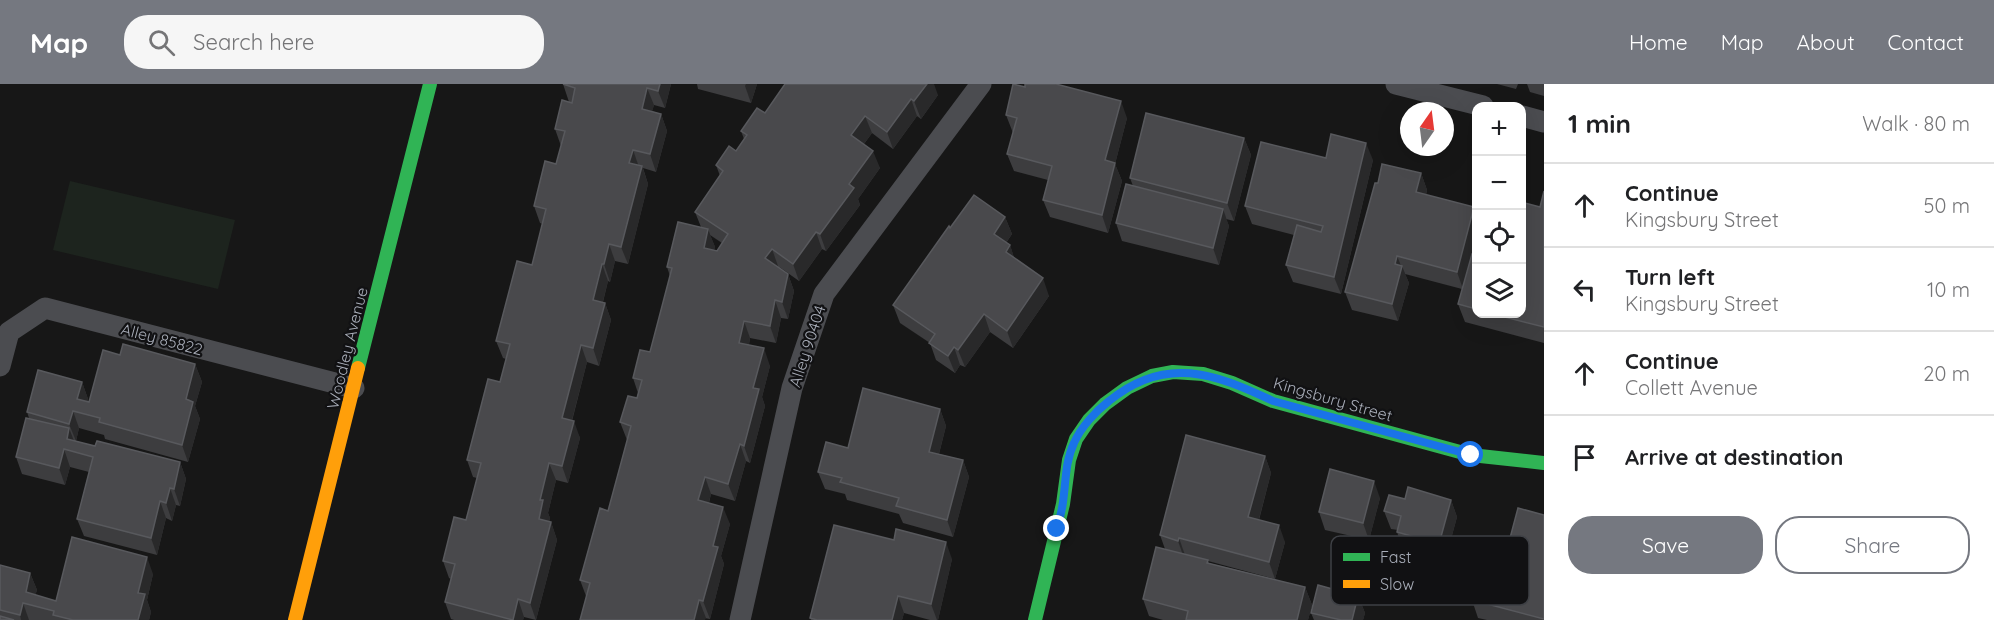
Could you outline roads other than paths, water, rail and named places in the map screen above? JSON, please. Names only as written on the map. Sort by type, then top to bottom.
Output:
[{"type":"street","name":"Woodley Avenue","points":[[295,620],[430,84]]},
{"type":"street","name":"Kingsbury Street","points":[[1035,620],[1061,511],[1067,467],[1074,443],[1103,405],[1119,393],[1158,374],[1185,373],[1209,376],[1243,386],[1273,401],[1471,455],[1544,463]]},
{"type":"lane","name":"Alley 90404","points":[[740,620],[792,388],[824,294],[981,84]]},
{"type":"lane","points":[[1395,84],[1472,103]]},
{"type":"lane","points":[[1526,117],[1544,122]]},
{"type":"lane","name":"Alley 85822","points":[[0,366],[9,332],[45,308],[354,387]]}]
